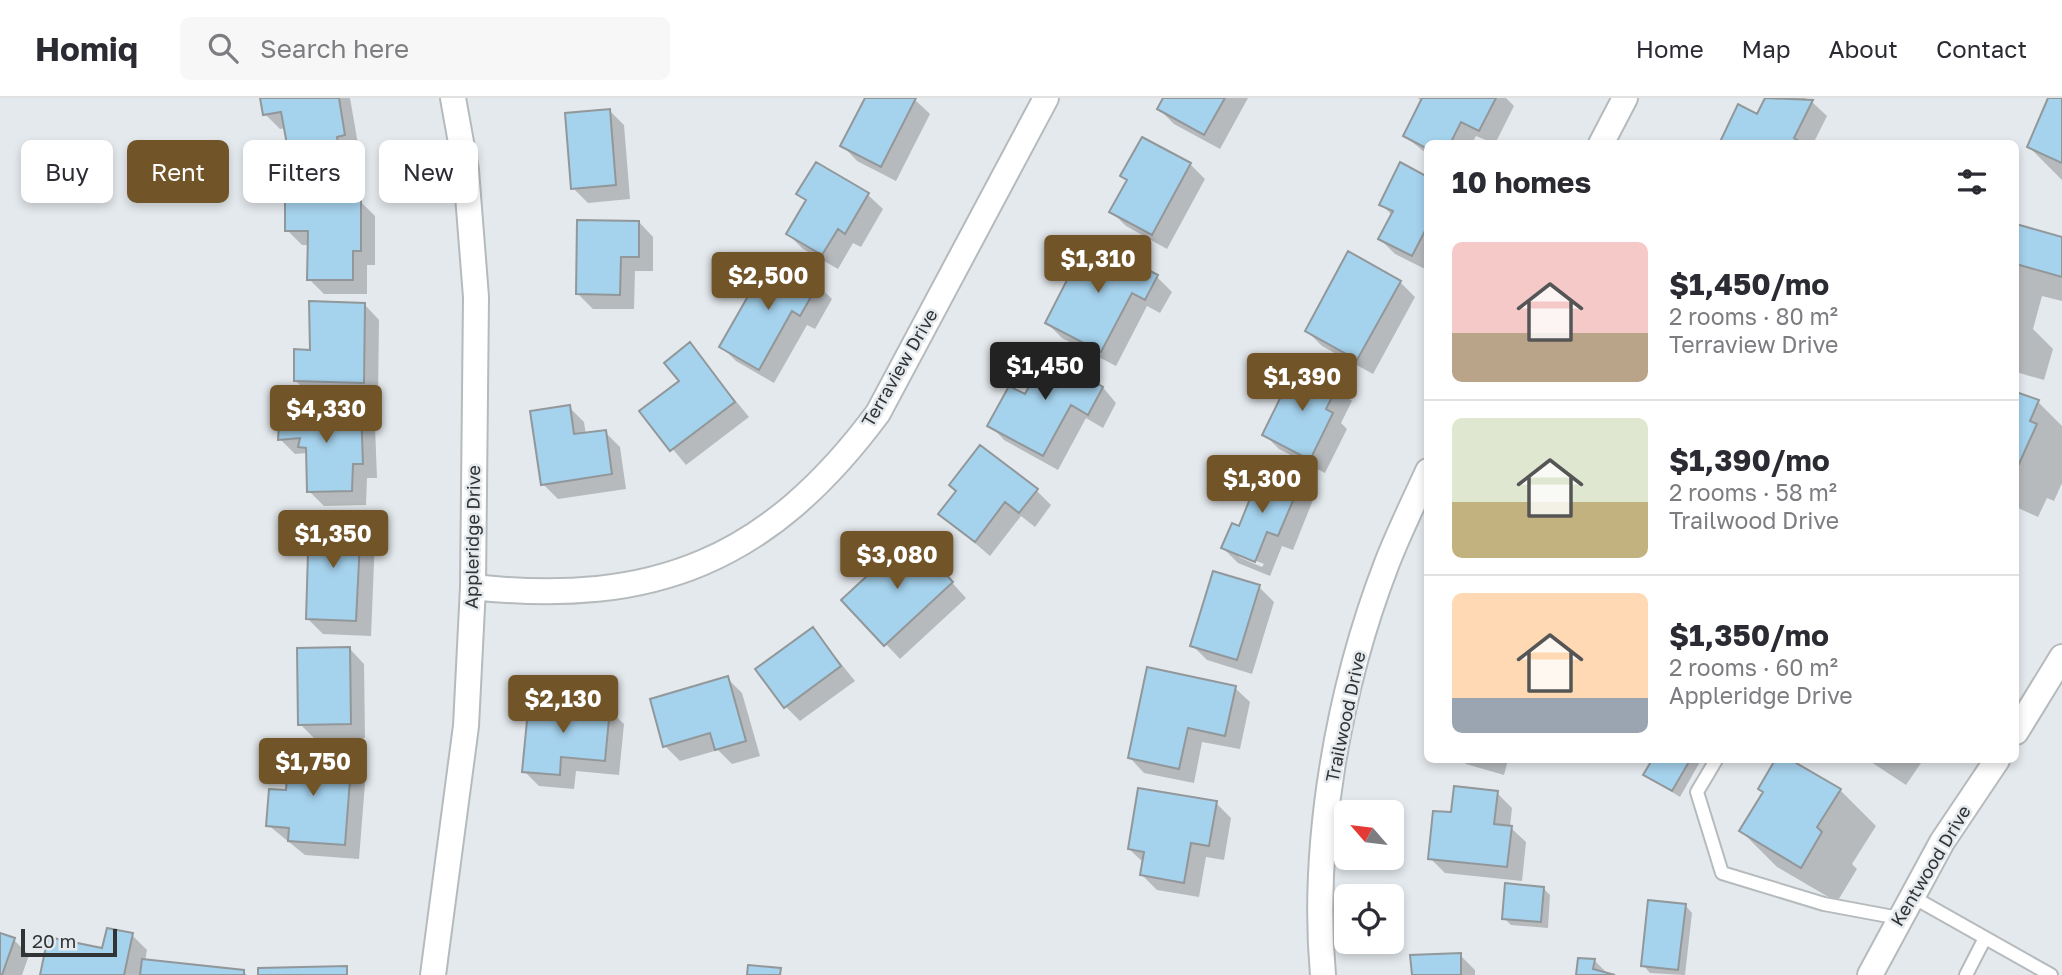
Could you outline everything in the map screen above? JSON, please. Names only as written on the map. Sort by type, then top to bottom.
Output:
[{"type":"street","name":"Appleridge Drive","points":[[433,975],[464,754],[473,587],[476,296],[466,170],[453,98]]},
{"type":"street","name":"Terraview Drive","points":[[473,587],[534,593],[584,592],[635,584],[685,570],[720,554],[781,518],[836,468],[878,413],[1046,98]]},
{"type":"street","points":[[1603,140],[1625,98]]},
{"type":"street","name":"Trailwood Drive","points":[[1323,975],[1325,838],[1346,702],[1365,628],[1387,563],[1424,480]]},
{"type":"street","points":[[2019,727],[2062,657]]},
{"type":"street","name":"Kentwood Drive","points":[[1870,975],[1942,842],[1995,763]]},
{"type":"lane","points":[[1714,763],[1697,792],[1722,873],[1824,904],[1899,918]]},
{"type":"lane","points":[[1911,896],[2051,975]]},
{"type":"lane","points":[[1966,975],[1985,938]]},
{"type":"building","points":[[260,98],[339,98],[345,135],[337,137],[338,140],[286,140],[281,112],[263,115]]},
{"type":"building","points":[[865,98],[916,98],[881,167],[840,146]]},
{"type":"building","points":[[1163,98],[1225,98],[1204,135],[1157,109]]},
{"type":"building","points":[[1422,98],[1496,98],[1479,131],[1461,122],[1452,140],[1424,140],[1424,147],[1403,136]]},
{"type":"building","points":[[1765,98],[1813,100],[1794,138],[1797,140],[1721,140],[1738,104],[1757,114]]},
{"type":"building","points":[[2048,98],[2062,98],[2062,163],[2027,147]]},
{"type":"building","points":[[610,109],[616,185],[571,189],[565,113]]},
{"type":"building","points":[[1142,137],[1191,163],[1152,235],[1109,212],[1127,180],[1120,176]]},
{"type":"building","points":[[816,162],[869,193],[845,234],[838,229],[822,255],[786,234],[806,200],[796,194]]},
{"type":"building","points":[[1400,162],[1424,175],[1424,233],[1412,256],[1378,239],[1393,211],[1379,205]]},
{"type":"building","points":[[285,203],[361,203],[361,251],[353,251],[353,280],[307,280],[308,231],[285,231]]},
{"type":"building","points":[[577,220],[639,221],[639,257],[621,257],[620,295],[576,294]]},
{"type":"building","points":[[2019,225],[2062,237],[2062,277],[2019,265]]},
{"type":"building","points":[[1088,239],[1158,275],[1145,300],[1132,293],[1101,352],[1045,323]]},
{"type":"building","points":[[1348,251],[1401,281],[1357,360],[1305,331]]},
{"type":"building","points":[[771,256],[819,283],[800,316],[792,311],[759,370],[719,347]]},
{"type":"building","points":[[309,301],[365,303],[364,383],[294,381],[294,349],[310,350]]},
{"type":"building","points":[[690,342],[735,402],[670,451],[639,411],[679,381],[664,363]]},
{"type":"building","points":[[1050,348],[1091,370],[1087,378],[1103,387],[1088,415],[1071,405],[1043,456],[987,426],[1009,386],[1025,394]]},
{"type":"building","points":[[1297,364],[1338,385],[1326,409],[1333,413],[1310,460],[1262,435]]},
{"type":"building","points":[[2019,393],[2039,400],[2030,421],[2037,424],[2019,464]]},
{"type":"building","points":[[570,405],[574,434],[606,430],[612,474],[541,485],[530,411]]},
{"type":"building","points":[[361,409],[363,464],[353,464],[352,491],[307,492],[306,448],[298,447],[300,438],[278,440],[280,411]]},
{"type":"building","points":[[980,445],[1038,489],[1019,513],[1005,502],[975,542],[938,514],[956,491],[949,485]]},
{"type":"building","points":[[1262,469],[1300,484],[1278,536],[1267,532],[1255,562],[1221,548],[1232,523],[1239,526]]},
{"type":"building","points":[[309,519],[361,521],[356,621],[306,619]]},
{"type":"building","points":[[910,536],[953,582],[884,646],[841,600]]},
{"type":"building","points":[[1213,571],[1260,585],[1237,660],[1190,646]]},
{"type":"building","points":[[813,627],[841,666],[784,708],[755,669]]},
{"type":"building","points":[[350,647],[351,724],[298,725],[297,648]]},
{"type":"building","points":[[1147,667],[1236,686],[1225,736],[1188,728],[1179,769],[1128,758]]},
{"type":"building","points":[[728,676],[746,741],[715,750],[710,733],[663,747],[650,699]]},
{"type":"building","points":[[529,700],[610,708],[605,761],[561,757],[560,775],[522,772]]},
{"type":"building","points":[[289,749],[352,754],[345,845],[288,841],[289,828],[266,826],[269,789],[286,790]]},
{"type":"building","points":[[1650,763],[1688,763],[1672,791],[1643,775]]},
{"type":"building","points":[[1773,763],[1796,763],[1841,789],[1817,827],[1822,832],[1801,868],[1739,831],[1763,792],[1758,789]]},
{"type":"building","points":[[1454,786],[1498,791],[1494,824],[1512,826],[1507,867],[1428,859],[1433,811],[1451,812]]},
{"type":"building","points":[[1138,788],[1217,801],[1209,846],[1191,843],[1184,883],[1140,875],[1144,852],[1128,849]]},
{"type":"building","points":[[1505,883],[1544,887],[1541,922],[1502,919]]},
{"type":"building","points":[[1648,900],[1686,904],[1678,970],[1641,966]]},
{"type":"building","points":[[107,928],[133,933],[124,975],[40,975],[48,937],[102,948]]},
{"type":"building","points":[[0,933],[15,938],[2,975],[0,975]]},
{"type":"building","points":[[1461,953],[1461,975],[1412,975],[1410,955]]},
{"type":"building","points":[[1578,958],[1595,959],[1593,969],[1615,975],[1576,975]]},
{"type":"building","points":[[142,959],[244,970],[244,975],[140,975]]},
{"type":"building","points":[[748,965],[781,968],[780,975],[747,975]]},
{"type":"building","points":[[347,966],[347,975],[258,975],[258,968]]}]
